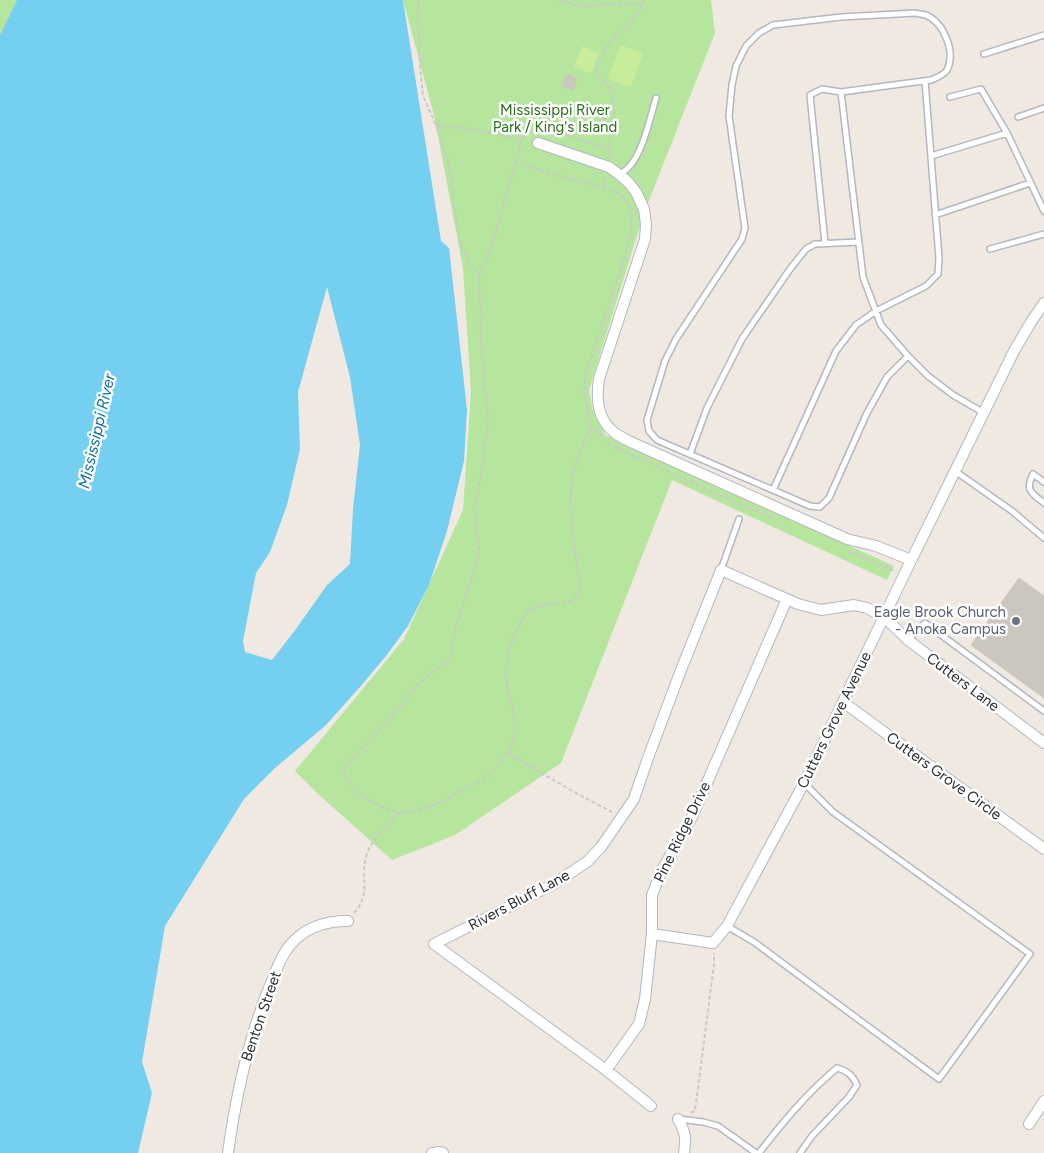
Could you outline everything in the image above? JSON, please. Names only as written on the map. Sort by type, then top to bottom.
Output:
[{"type":"street","points":[[538,143],[609,167],[629,183],[644,208],[645,240],[599,379],[597,396],[599,409],[605,422],[614,433],[847,539],[876,546],[911,560]]},
{"type":"street","name":"Cutters Grove Avenue","points":[[713,943],[728,926],[804,783],[1014,350],[1044,303]]},
{"type":"street","points":[[721,570],[798,604],[821,610],[854,605],[867,608],[884,618]]},
{"type":"street","name":"Rivers Bluff Lane","points":[[651,1106],[606,1070],[434,944],[554,884],[588,861],[601,847],[634,800],[674,687],[721,570]]},
{"type":"street","name":"Pine Ridge Drive","points":[[606,1070],[639,1024],[645,999],[652,934],[652,895],[662,870],[692,817],[787,599]]},
{"type":"street","name":"Cutters Lane","points":[[884,618],[908,640],[1044,743]]},
{"type":"street","name":"Cutters Grove Circle","points":[[843,702],[1044,849]]},
{"type":"street","name":"Benton Street","points":[[228,1153],[238,1090],[254,1030],[266,994],[285,953],[295,940],[308,930],[322,924],[348,920]]},
{"type":"street","points":[[652,934],[713,943]]},
{"type":"street","points":[[1029,1124],[1044,1102]]},
{"type":"street","points":[[678,1119],[684,1128],[686,1137],[684,1153]]},
{"type":"street","points":[[432,1153],[443,1153]]},
{"type":"lane","points":[[825,243],[810,95],[822,88],[841,92],[931,80],[943,74],[947,70],[950,58],[948,44],[943,29],[926,15],[915,13],[841,17],[773,25],[759,33],[746,46],[736,66],[729,116],[745,228],[742,239],[676,339],[665,361],[646,420],[649,431],[657,440],[810,506],[820,507],[829,498],[867,413],[887,377],[908,356]]},
{"type":"lane","points":[[984,54],[1044,35]]},
{"type":"lane","points":[[773,490],[836,351],[856,325],[876,312],[926,286],[938,274],[939,258],[925,81]]},
{"type":"lane","points":[[950,97],[981,90],[1008,133],[1044,211]]},
{"type":"lane","points":[[841,92],[863,277],[881,325],[928,376],[953,395],[984,413]]},
{"type":"lane","points":[[620,175],[636,157],[656,98]]},
{"type":"lane","points":[[1018,117],[1044,108]]},
{"type":"lane","points":[[931,156],[1008,133]]},
{"type":"lane","points":[[935,215],[1030,184]]},
{"type":"lane","points":[[990,249],[1044,234]]},
{"type":"lane","points":[[690,454],[707,408],[742,339],[790,269],[806,249],[815,244],[859,242]]},
{"type":"lane","points":[[956,471],[1012,511],[1044,538]]},
{"type":"lane","points":[[1044,482],[1033,474],[1029,483],[1030,490],[1034,496],[1044,503]]},
{"type":"lane","points":[[721,570],[739,519]]},
{"type":"lane","points":[[908,640],[926,624],[1044,711]]},
{"type":"lane","points":[[728,926],[754,942],[939,1079],[1030,954],[833,812],[804,783]]},
{"type":"lane","points":[[678,1119],[718,1126],[758,1153],[783,1122],[820,1082],[837,1068],[846,1071],[853,1076],[857,1085],[849,1097],[812,1136],[800,1153]]},
{"type":"path","points":[[419,0],[420,58],[424,96],[449,165],[457,228],[463,250],[470,264],[479,275]]},
{"type":"path","points":[[560,0],[584,6],[625,3],[644,5]]},
{"type":"path","points":[[603,187],[609,167],[610,136],[615,119],[614,102],[610,89],[597,72],[597,65],[606,48],[644,5],[644,0]]},
{"type":"path","points":[[436,125],[486,132],[522,140]]},
{"type":"path","points":[[516,163],[603,187],[618,193],[627,202],[632,217],[632,226],[624,260],[586,373],[584,394],[592,426],[578,458],[571,486],[570,500],[580,589],[575,598],[568,602],[538,605],[532,609],[526,615],[514,636],[507,658],[506,678],[515,732],[510,749],[499,764],[484,779],[448,798],[421,809],[398,813],[366,799],[354,789],[344,776],[343,771],[349,761],[386,723],[420,682],[448,660],[451,655],[454,633],[475,569],[479,547],[474,508],[487,439],[488,423],[481,336],[479,275],[490,250],[522,140],[530,130],[540,127],[610,149]]},
{"type":"path","points":[[507,754],[622,818]]},
{"type":"path","points":[[348,920],[364,898],[365,860],[370,847],[398,813]]},
{"type":"path","points":[[678,1119],[695,1111],[714,964],[713,943]]},
{"type":"green space","points":[[0,0],[17,0],[0,35]]},
{"type":"green space","name":"Mississippi River Park / King's Island","points":[[403,0],[711,0],[715,33],[644,213],[589,390],[593,411],[605,435],[894,566],[887,580],[672,480],[561,763],[455,835],[392,860],[295,771],[404,639],[463,510],[471,392],[463,268],[434,115]]},
{"type":"green space","points":[[620,45],[643,53],[631,87],[608,79]]},
{"type":"green space","points":[[582,46],[599,53],[591,73],[574,67]]},
{"type":"water","name":"Mississippi River","points":[[17,0],[403,0],[441,241],[449,248],[467,410],[464,461],[447,531],[429,585],[408,626],[360,687],[325,726],[275,768],[244,799],[165,926],[142,1062],[152,1093],[138,1153],[0,1153],[0,35]],"holes":[[[327,287],[350,377],[360,445],[353,509],[350,564],[327,585],[272,660],[245,652],[243,641],[256,573],[270,552],[287,505],[300,449],[298,392]]]},
{"type":"building","points":[[566,74],[577,78],[573,90],[562,86]]},
{"type":"building","points":[[599,105],[610,109],[606,120],[596,115]]},
{"type":"building","name":"Eagle Brook Church - Anoka Campus","points":[[1019,578],[1044,596],[1044,698],[971,645]]},
{"type":"place","name":"Eagle Brook Church - Anoka Campus","points":[[1016,621]]}]
